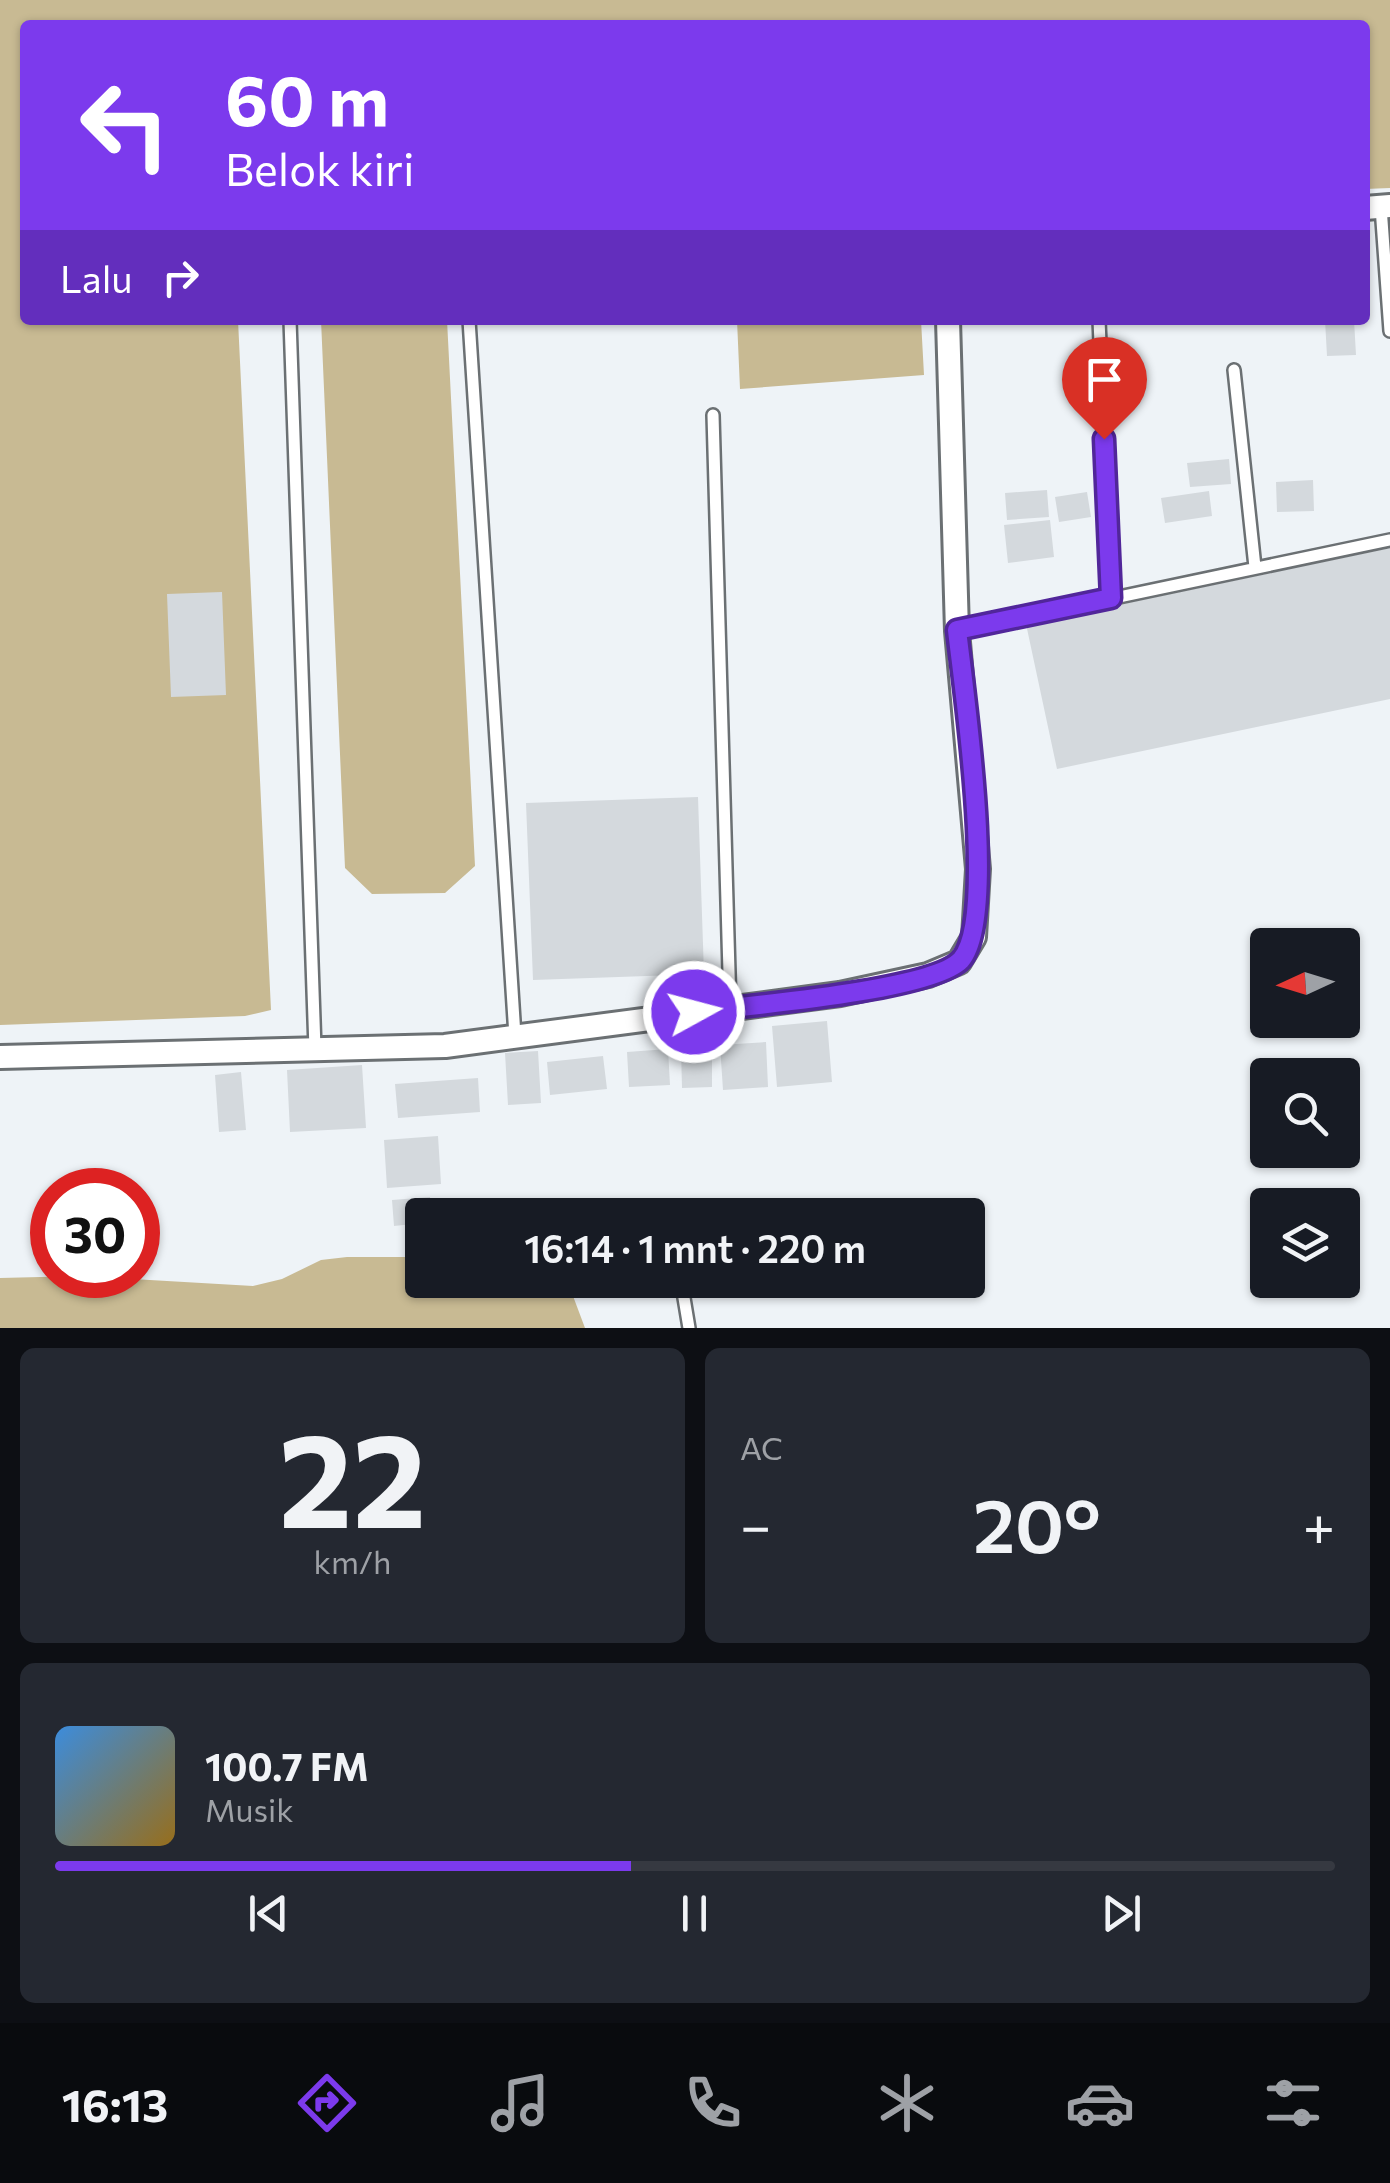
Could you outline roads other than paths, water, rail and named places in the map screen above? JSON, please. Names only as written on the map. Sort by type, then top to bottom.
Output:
[{"type":"street","points":[[0,1057],[444,1046],[822,996],[928,976],[959,962],[974,937],[978,869],[957,630],[948,325]]},
{"type":"lane","points":[[1379,207],[1390,331]]},
{"type":"lane","points":[[290,325],[315,1049]]},
{"type":"lane","points":[[469,325],[516,1036]]},
{"type":"lane","points":[[1099,325],[1111,598]]},
{"type":"lane","points":[[1234,370],[1255,567]]},
{"type":"lane","points":[[713,414],[730,1008]]},
{"type":"lane","points":[[957,630],[1390,540]]},
{"type":"lane","points":[[684,1298],[689,1328]]}]
